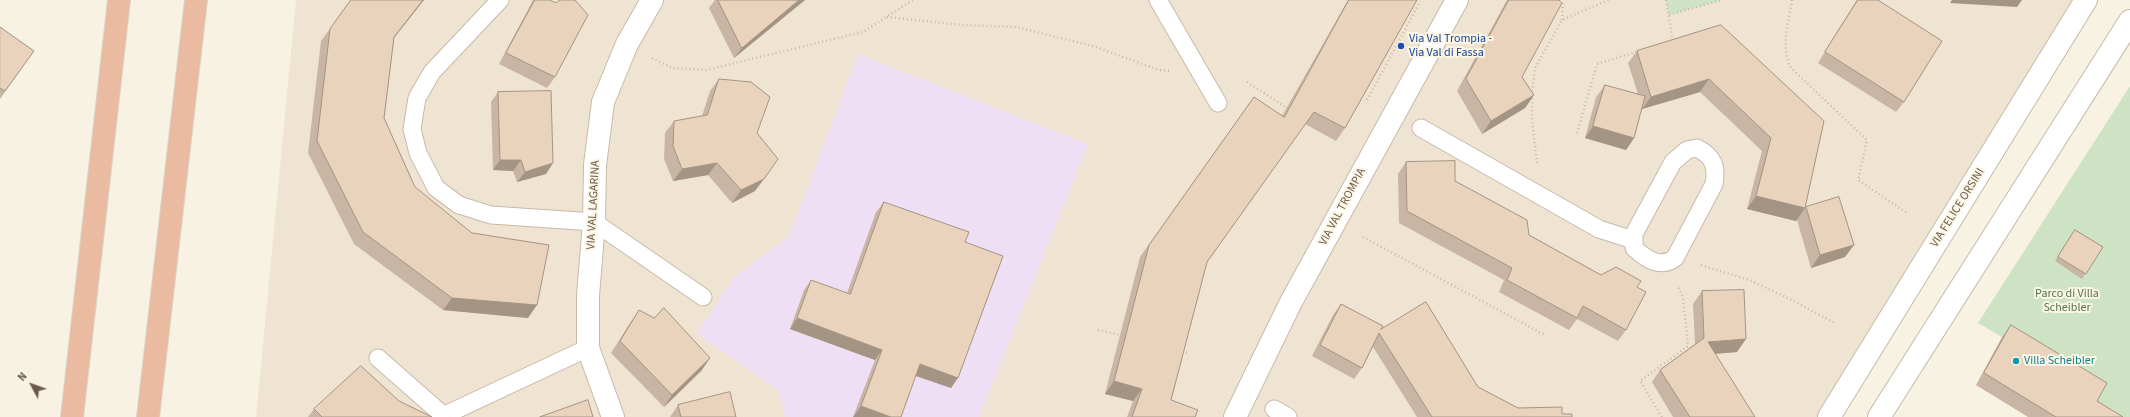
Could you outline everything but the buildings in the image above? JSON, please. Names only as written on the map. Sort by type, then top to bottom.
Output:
[{"type":"highway","points":[[72,417],[119,0]]},
{"type":"highway","points":[[148,417],[196,0]]},
{"type":"street","name":"VIA VAL LAGARINA","points":[[613,417],[588,348],[588,296],[594,222],[595,165],[603,102],[627,44],[652,0]]},
{"type":"street","name":"VIA VAL TROMPIA","points":[[1235,417],[1291,302],[1457,0]]},
{"type":"street","name":"VIA FELICE ORSINI","points":[[1829,417],[2086,0]]},
{"type":"street","points":[[1879,417],[2130,21]]},
{"type":"lane","points":[[500,0],[432,72],[417,98],[412,129],[418,154],[436,188],[459,205],[491,215],[594,222],[704,297]]},
{"type":"lane","points":[[1158,0],[1218,103]]},
{"type":"lane","points":[[1421,128],[1598,229],[1633,240]]},
{"type":"lane","points":[[1697,148],[1708,154],[1715,162],[1716,173],[1714,184],[1672,260],[1662,264],[1654,262],[1640,254],[1634,248],[1634,234],[1673,162],[1687,150],[1697,148]]},
{"type":"lane","points":[[378,358],[445,416],[588,348]]},
{"type":"path","points":[[627,44],[672,68],[706,70],[863,32],[913,0]]},
{"type":"path","points":[[1541,196],[1532,120],[1532,93],[1535,68],[1562,20],[1563,0]]},
{"type":"path","points":[[1562,20],[1609,0]]},
{"type":"path","points":[[1666,0],[1673,41]]},
{"type":"path","points":[[1669,15],[1722,0]]},
{"type":"path","points":[[1792,0],[1786,37],[1786,59],[1791,68],[1867,140],[1858,180],[1906,213]]},
{"type":"path","points":[[1367,100],[1420,2]]},
{"type":"path","points":[[887,18],[962,26],[1016,27],[1093,46],[1159,70],[1200,71]]},
{"type":"path","points":[[1666,43],[1680,38]]},
{"type":"path","points":[[1578,133],[1597,64],[1646,49]]},
{"type":"path","points":[[1247,82],[1287,108]]},
{"type":"path","points":[[1363,237],[1545,335]]},
{"type":"path","points":[[1672,260],[1749,280],[1836,323]]},
{"type":"path","points":[[1662,417],[1640,381],[1688,346],[1683,298],[1672,260]]},
{"type":"path","points":[[1098,330],[1120,335]]},
{"type":"path","points":[[1179,351],[1189,353]]},
{"type":"shaded area","points":[[296,0],[2078,0],[1819,417],[256,417]]},
{"type":"shaded area","points":[[858,54],[1088,144],[979,417],[785,417],[778,390],[697,334],[732,279],[789,236]]},
{"type":"green space","points":[[1666,0],[1722,0],[1669,15]]},
{"type":"green space","name":"Parco di Villa Scheibler","points":[[2130,86],[2130,417],[2096,417],[2002,337],[1978,323]]},
{"type":"place","name":"Via Val Trompia - Via Val di Fassa","points":[[1401,46]]},
{"type":"place","name":"Villa Scheibler","points":[[2016,361]]}]
